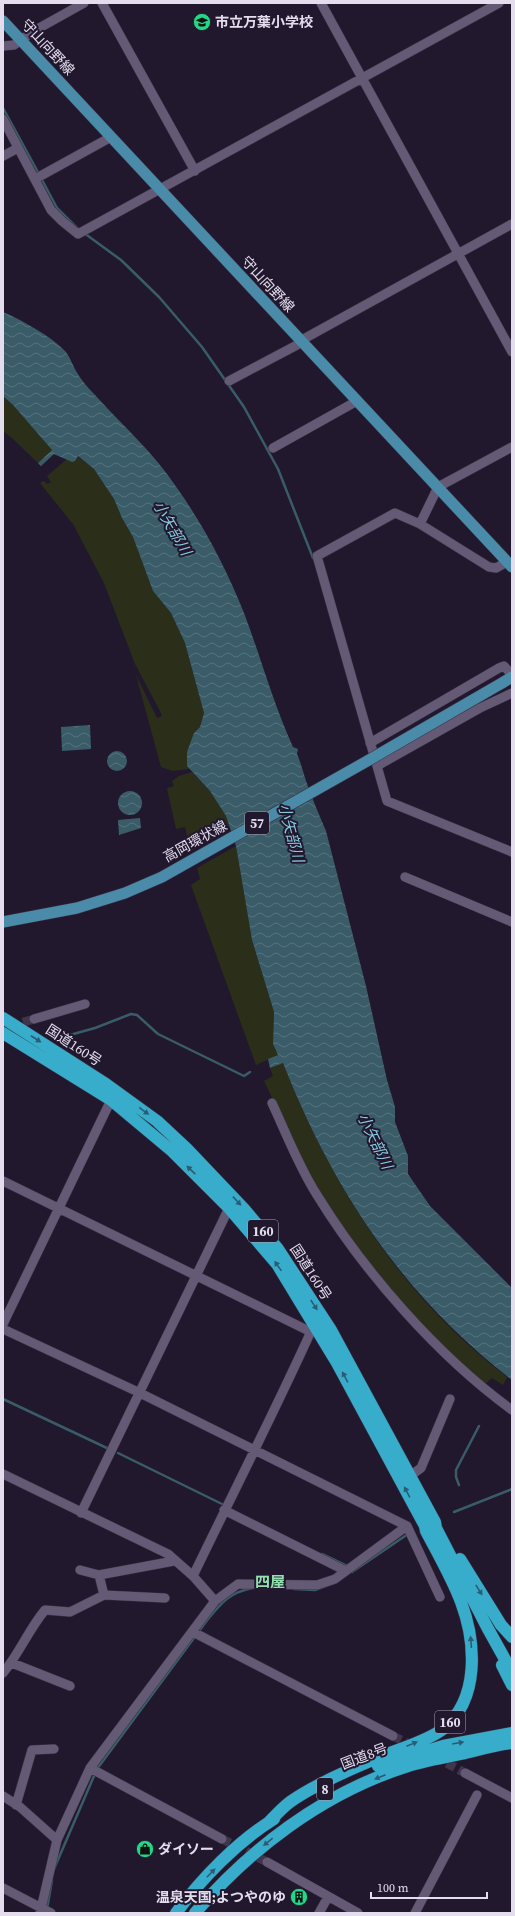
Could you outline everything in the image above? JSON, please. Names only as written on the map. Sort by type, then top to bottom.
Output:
[{"type":"highway","name":"国道160号","points":[[3,1018],[106,1084],[158,1121],[244,1209],[278,1249],[331,1330],[410,1476],[430,1524]]},
{"type":"highway","name":"国道160号","points":[[3,1033],[111,1100],[172,1151],[229,1208],[277,1264],[313,1328],[337,1363],[430,1524]]},
{"type":"highway","name":"160","points":[[430,1524],[439,1526],[501,1624],[512,1637]]},
{"type":"highway","name":"160","points":[[430,1524],[436,1528],[486,1627],[512,1672]]},
{"type":"highway","name":"160","points":[[430,1524],[430,1530],[512,1685]]},
{"type":"highway","name":"160","points":[[268,1823],[290,1802],[302,1794],[356,1767],[432,1736],[452,1720],[462,1706],[471,1676],[470,1630],[461,1601],[426,1531],[430,1524]]},
{"type":"highway","name":"国道8号","points":[[176,1913],[190,1894],[230,1854],[268,1823],[313,1795],[365,1771],[443,1746],[512,1733]]},
{"type":"highway","name":"国道8号","points":[[195,1913],[218,1886],[246,1860],[284,1829],[329,1801],[402,1768],[512,1743]]},
{"type":"main road","name":"守山向野線","points":[[3,21],[510,565]]},
{"type":"main road","name":"高岡環状線","points":[[3,922],[77,908],[125,893],[162,877],[353,770],[373,763],[512,676]]},
{"type":"street","points":[[3,46],[14,46],[32,32],[84,3]]},
{"type":"street","points":[[102,3],[195,171]]},
{"type":"street","points":[[321,3],[512,352]]},
{"type":"street","points":[[3,119],[52,210],[62,222],[78,234],[161,190],[499,3]]},
{"type":"street","points":[[35,179],[112,137]]},
{"type":"street","points":[[3,156],[18,148]]},
{"type":"street","points":[[229,381],[297,346],[300,341],[512,224]]},
{"type":"street","points":[[273,448],[357,401]]},
{"type":"street","points":[[420,524],[438,487],[512,447]]},
{"type":"street","points":[[510,565],[496,568],[489,567],[420,524],[395,513],[317,556],[370,744],[373,763],[387,801],[512,852]]},
{"type":"street","points":[[370,744],[499,668],[504,666],[512,676]]},
{"type":"street","points":[[373,763],[512,693]]},
{"type":"street","points":[[405,877],[512,922]]},
{"type":"street","points":[[34,1020],[85,1004]]},
{"type":"street","points":[[3,1324],[111,1100]]},
{"type":"street","points":[[272,1103],[316,1195],[351,1245],[414,1322],[491,1395],[512,1410]]},
{"type":"street","points":[[3,1181],[196,1276],[313,1328],[256,1450],[224,1510],[193,1576]]},
{"type":"street","points":[[81,1513],[138,1392],[229,1208]]},
{"type":"street","points":[[3,1329],[138,1392],[407,1526],[440,1597]]},
{"type":"street","points":[[410,1476],[421,1468],[450,1400]]},
{"type":"street","points":[[3,1474],[168,1554],[174,1561],[193,1576],[215,1601]]},
{"type":"street","points":[[224,1510],[346,1571]]},
{"type":"street","points":[[3,1888],[43,1910],[57,1840],[90,1768],[196,1633],[215,1601],[238,1584],[317,1585],[335,1579],[407,1526]]},
{"type":"street","points":[[80,1570],[99,1575],[174,1561]]},
{"type":"street","points":[[99,1575],[104,1595]]},
{"type":"street","points":[[3,1673],[12,1663],[37,1620],[45,1610],[70,1612],[104,1595],[165,1598]]},
{"type":"street","points":[[196,1633],[393,1736]]},
{"type":"street","points":[[12,1663],[70,1686]]},
{"type":"street","points":[[16,1805],[32,1750],[54,1749]]},
{"type":"street","points":[[90,1768],[222,1839]]},
{"type":"street","points":[[465,1774],[512,1798]]},
{"type":"street","points":[[415,1913],[477,1795]]},
{"type":"street","points":[[3,1796],[16,1805],[57,1840]]},
{"type":"street","points":[[267,1862],[358,1913]]},
{"type":"street","points":[[319,1913],[328,1897]]},
{"type":"green space","points":[[3,396],[13,405],[52,450],[38,463],[3,431]]},
{"type":"green space","points":[[77,456],[94,469],[114,499],[122,518],[133,537],[153,591],[171,613],[185,643],[204,713],[200,727],[194,733],[187,766],[189,769],[173,771],[161,767],[136,675],[157,718],[162,716],[160,711],[135,664],[104,583],[73,524],[40,483],[44,481],[47,484],[51,482],[47,476],[67,459],[72,462]]},
{"type":"green space","points":[[192,772],[210,791],[226,816],[230,829],[191,851],[185,827],[176,829],[167,788],[174,786],[172,781],[179,776]]},
{"type":"green space","points":[[236,846],[252,940],[274,1012],[273,1044],[278,1055],[256,1065],[191,885],[200,879],[197,868]]},
{"type":"green space","points":[[283,1063],[323,1152],[347,1195],[373,1235],[402,1274],[434,1311],[469,1345],[507,1377],[503,1385],[492,1378],[484,1385],[427,1332],[367,1261],[324,1199],[303,1162],[264,1081],[273,1076],[270,1068]]},
{"type":"water","name":"小矢部川","points":[[3,312],[44,334],[66,352],[85,384],[148,451],[168,475],[206,533],[230,581],[244,613],[286,730],[293,747],[298,749],[297,754],[306,781],[326,831],[366,986],[387,1080],[395,1107],[395,1122],[408,1156],[408,1174],[430,1206],[512,1288],[512,1380],[473,1347],[437,1313],[375,1238],[349,1197],[325,1154],[303,1110],[283,1063],[270,1068],[268,1059],[278,1055],[273,1044],[274,1012],[252,940],[236,846],[226,816],[210,791],[187,766],[187,752],[194,733],[200,727],[204,713],[185,643],[171,613],[153,591],[133,537],[122,518],[114,499],[94,469],[78,456],[75,461],[72,462],[54,454],[41,466],[38,463],[52,450],[13,405],[3,396]]},
{"type":"water","points":[[90,725],[91,749],[62,751],[61,727]]},
{"type":"water","points":[[113,751],[121,751],[127,757],[127,765],[121,771],[113,771],[107,765],[107,757]]},
{"type":"water","points":[[130,791],[139,794],[142,803],[139,812],[130,815],[121,812],[118,803],[121,794]]},
{"type":"water","points":[[140,818],[141,828],[119,835],[118,820]]},
{"type":"waterway","points":[[3,108],[39,174]]},
{"type":"waterway","points":[[41,178],[57,208],[78,229]]},
{"type":"waterway","points":[[84,233],[121,260],[159,297],[202,347],[244,407],[278,469],[313,558]]},
{"type":"waterway","points":[[59,1038],[95,1028],[131,1014],[137,1015],[158,1034],[244,1076],[250,1072]]},
{"type":"waterway","points":[[3,1399],[109,1449]]},
{"type":"waterway","points":[[459,1485],[456,1477],[456,1470],[479,1426]]},
{"type":"waterway","points":[[118,1453],[224,1505]]},
{"type":"waterway","points":[[454,1512],[512,1489]]},
{"type":"waterway","points":[[352,1572],[408,1534]]},
{"type":"waterway","points":[[322,1554],[347,1566]]},
{"type":"waterway","points":[[294,1589],[315,1590],[334,1583]]},
{"type":"waterway","points":[[54,1869],[97,1769],[213,1613],[227,1599],[237,1593],[252,1588]]},
{"type":"waterway","points":[[47,1909],[52,1880]]},
{"type":"tunnel","points":[[10,1026],[34,1019]]},
{"type":"tunnel","points":[[393,1736],[415,1747]]},
{"type":"tunnel","points":[[435,1757],[465,1773]]},
{"type":"tunnel","points":[[222,1839],[267,1862]]},
{"type":"place","name":"市立万葉小学校","points":[[202,22]]},
{"type":"place","name":"ダイソー","points":[[145,1849]]},
{"type":"place","name":"温泉天国;よつやのゆ","points":[[299,1897]]},
{"type":"district","name":"四屋","points":[[270,1582]]}]
